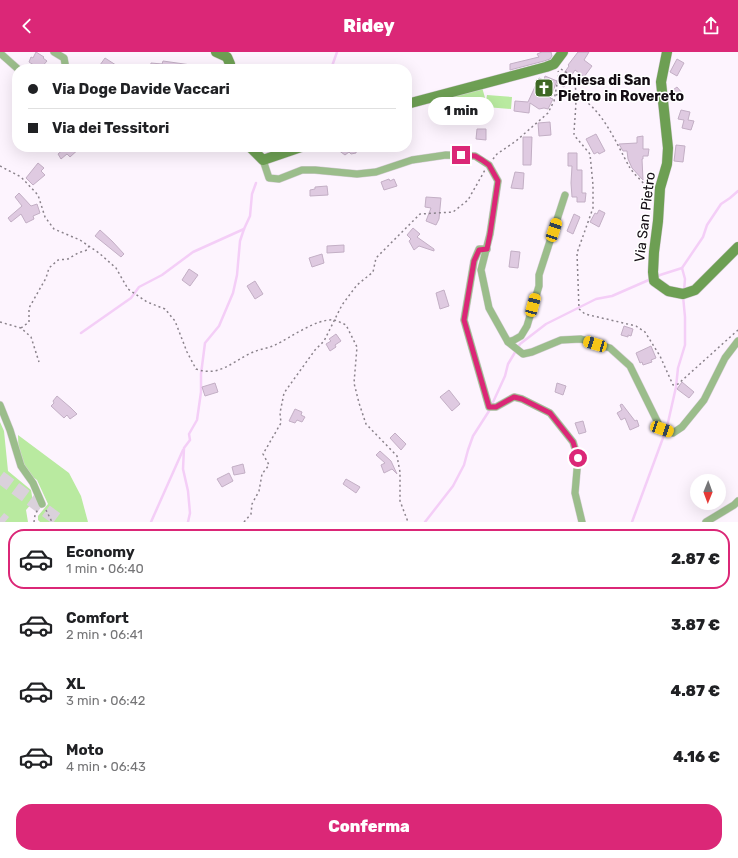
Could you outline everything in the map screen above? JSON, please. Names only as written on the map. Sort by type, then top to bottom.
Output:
[{"type":"street","points":[[54,52],[64,58],[65,64]]},
{"type":"street","points":[[216,52],[227,57],[230,64]]},
{"type":"street","points":[[412,103],[546,68],[554,64],[563,52]]},
{"type":"street","name":"Via San Pietro","points":[[666,52],[661,82],[668,148],[667,164],[660,188],[654,252],[654,281],[668,291],[683,294],[695,290],[738,247]]},
{"type":"street","points":[[0,53],[12,64]]},
{"type":"street","points":[[255,152],[263,160],[269,178],[279,179],[302,170],[357,174],[376,172],[412,160],[446,154],[475,156],[489,165],[498,181],[490,234],[481,270],[489,308],[508,342],[523,354],[532,352],[561,340],[581,339],[610,348],[630,366],[662,429],[674,433],[682,427],[704,400],[725,358],[738,341]]},
{"type":"street","points":[[263,160],[286,152]]},
{"type":"street","points":[[508,342],[521,336],[527,326],[539,286],[539,275],[565,195]]},
{"type":"street","points":[[487,249],[479,250],[474,261],[464,320],[489,407],[496,407],[514,397],[522,399],[550,413],[573,442],[578,458],[576,493],[582,522]]},
{"type":"street","points":[[0,405],[10,430],[21,466],[33,483],[42,504]]},
{"type":"street","points":[[706,522],[738,501]]},
{"type":"path","points":[[244,522],[251,514],[252,504],[258,491],[262,474],[269,465],[263,454],[281,423],[280,413],[284,393],[315,350],[324,341],[342,305],[357,285],[373,272],[376,258],[420,214],[453,212],[468,200],[497,154],[516,141],[548,113],[556,94],[559,73],[554,64]]},
{"type":"path","points":[[554,64],[571,76],[574,80],[576,96],[574,135],[590,154],[593,185],[592,208],[576,253],[579,309],[585,314],[636,326],[645,332],[660,356],[673,386],[678,384],[738,330]]},
{"type":"path","points":[[556,94],[563,93],[576,96],[589,102],[614,137],[631,170],[645,186],[651,199]]},
{"type":"path","points":[[0,166],[21,177],[38,195],[45,216],[54,230],[80,240],[99,253],[116,268],[128,289],[147,302],[165,309],[175,321],[187,352],[196,368],[205,372],[224,369],[256,350],[274,346],[317,323],[334,320],[346,325],[357,347],[354,383],[359,403],[366,424],[397,456],[400,472],[400,501],[408,522]]},
{"type":"path","points":[[21,328],[29,322],[29,308],[46,278],[49,268],[58,260],[68,259],[87,250],[89,246]]},
{"type":"path","points":[[0,322],[21,328],[31,337],[39,362]]},
{"type":"path","points":[[34,522],[35,515],[42,504],[52,522]]},
{"type":"green space","points":[[481,84],[486,101],[487,95],[512,97],[511,109],[486,107],[486,103],[443,112],[437,96]]},
{"type":"green space","points":[[0,422],[4,431],[8,471],[31,490],[33,502],[26,510],[28,522],[0,522]]},
{"type":"green space","points":[[18,435],[69,473],[81,496],[88,522],[40,522],[38,520],[38,516],[48,504],[37,480],[19,467]]},
{"type":"building","points":[[36,52],[47,61],[44,64],[32,64],[29,62],[31,57],[33,58]]},
{"type":"building","points":[[542,52],[551,52],[552,56],[550,59],[544,61],[510,70],[510,64],[539,57],[537,54]]},
{"type":"building","points":[[578,52],[589,52],[584,60],[592,66],[584,77],[575,70],[564,87],[557,83]]},
{"type":"building","points":[[105,58],[114,64],[101,64]]},
{"type":"building","points":[[677,59],[684,63],[677,76],[670,72]]},
{"type":"building","points":[[163,61],[184,64],[162,64]]},
{"type":"building","name":"Chiesa di San Pietro in Rovereto","points":[[545,76],[557,81],[550,98],[553,99],[548,109],[539,109],[530,103],[529,113],[514,111],[515,101],[528,102],[539,78],[544,80]]},
{"type":"building","points":[[677,87],[683,94],[679,97],[678,101],[669,99],[670,92]]},
{"type":"building","points":[[681,110],[690,112],[688,120],[694,121],[691,130],[682,128],[684,120],[678,119]]},
{"type":"building","points":[[461,112],[464,120],[452,124],[446,124],[444,117]]},
{"type":"building","points":[[550,122],[551,135],[539,136],[538,123]]},
{"type":"building","points":[[477,129],[486,129],[486,140],[476,139]]},
{"type":"building","points":[[596,134],[605,151],[599,154],[598,152],[594,154],[586,139]]},
{"type":"building","points":[[643,136],[643,149],[649,149],[648,156],[643,156],[642,159],[643,180],[632,168],[628,159],[627,151],[623,151],[619,144],[637,143],[637,137]]},
{"type":"building","points":[[523,137],[532,137],[531,165],[523,165]]},
{"type":"building","points":[[676,145],[685,146],[683,162],[674,161]]},
{"type":"building","points":[[60,152],[76,152],[70,157],[67,154],[61,159],[58,154]]},
{"type":"building","points":[[341,152],[349,152],[345,155]]},
{"type":"building","points":[[568,153],[577,153],[577,170],[582,170],[582,193],[586,193],[585,202],[577,202],[577,197],[572,197],[572,166],[568,166]]},
{"type":"building","points":[[38,163],[44,168],[41,171],[45,175],[33,185],[26,178]]},
{"type":"building","points":[[515,172],[524,173],[523,189],[511,188]]},
{"type":"building","points":[[389,179],[390,181],[394,179],[397,186],[384,190],[381,182]]},
{"type":"building","points":[[327,186],[328,195],[310,196],[310,190],[315,189],[315,187]]},
{"type":"building","points":[[19,193],[31,206],[37,204],[40,213],[33,216],[34,219],[26,223],[21,214],[11,222],[8,218],[22,206],[15,197]]},
{"type":"building","points":[[426,197],[441,198],[439,219],[436,225],[426,221],[431,208],[425,207]]},
{"type":"building","points":[[599,210],[605,213],[599,227],[590,222],[595,213],[597,214]]},
{"type":"building","points":[[574,214],[580,217],[573,234],[567,231]]},
{"type":"building","points":[[413,228],[420,234],[417,237],[434,249],[434,251],[419,246],[414,250],[409,241],[411,239],[407,235]]},
{"type":"building","points":[[100,230],[124,254],[121,257],[95,236]]},
{"type":"building","points":[[344,245],[344,252],[327,253],[327,246]]},
{"type":"building","points":[[511,251],[520,252],[518,268],[509,267]]},
{"type":"building","points":[[322,254],[324,263],[312,267],[309,258]]},
{"type":"building","points":[[189,269],[198,275],[190,286],[182,280]]},
{"type":"building","points":[[255,281],[263,294],[255,299],[247,286]]},
{"type":"building","points":[[444,290],[449,306],[440,309],[436,293]]},
{"type":"building","points":[[624,326],[633,329],[631,336],[628,335],[628,337],[621,335]]},
{"type":"building","points":[[336,334],[341,341],[330,351],[326,344],[331,341],[329,339]]},
{"type":"building","points":[[651,346],[656,358],[651,360],[652,362],[643,365],[642,362],[640,363],[636,353]]},
{"type":"building","points":[[682,382],[694,392],[689,398],[677,389]]},
{"type":"building","points":[[215,383],[218,392],[205,396],[202,387]]},
{"type":"building","points":[[557,383],[566,386],[563,395],[555,392]]},
{"type":"building","points":[[449,390],[460,404],[452,411],[440,397]]},
{"type":"building","points":[[57,396],[77,414],[70,419],[67,415],[64,418],[51,406]]},
{"type":"building","points":[[622,404],[635,421],[637,420],[639,426],[630,430],[625,418],[621,420],[617,413],[622,410],[620,405]]},
{"type":"building","points":[[295,409],[302,412],[301,415],[305,417],[302,422],[297,420],[295,423],[289,421]]},
{"type":"building","points":[[583,421],[586,432],[579,434],[575,423]]},
{"type":"building","points":[[395,433],[406,444],[401,450],[390,438]]},
{"type":"building","points":[[380,451],[391,461],[397,474],[392,469],[384,473],[381,465],[385,463],[376,455]]},
{"type":"building","points":[[243,464],[245,473],[234,475],[232,467]]},
{"type":"building","points":[[229,473],[233,481],[222,487],[217,479]]},
{"type":"building","points":[[346,479],[360,487],[356,493],[343,484]]},
{"type":"waterway","points":[[333,64],[337,52]]},
{"type":"waterway","points":[[188,522],[190,513],[188,491],[183,469],[184,448],[190,440],[189,434],[197,420],[205,343],[219,326],[233,293],[237,275],[240,241],[250,216],[252,194],[256,183]]},
{"type":"waterway","points":[[656,278],[660,275],[682,268],[703,237],[707,225],[721,204],[738,191]]},
{"type":"waterway","points":[[81,333],[131,298],[139,287],[162,275],[193,252],[244,229]]},
{"type":"waterway","points":[[682,268],[685,279],[684,291]]},
{"type":"waterway","points":[[425,522],[453,486],[464,465],[473,436],[489,411],[505,376],[508,364],[520,344],[546,324],[596,299],[612,296],[651,279]]},
{"type":"waterway","points":[[632,522],[667,427],[676,387],[678,368],[685,345],[683,296]]},
{"type":"waterway","points":[[151,522],[183,450]]},
{"type":"tunnel","points":[[0,477],[61,522]]},
{"type":"tunnel","points":[[0,518],[5,522]]},
{"type":"place","name":"Chiesa di San Pietro in Rovereto","points":[[544,88]]},
{"type":"route","points":[[461,155],[475,156],[482,160],[489,165],[498,181],[487,249],[479,250],[474,261],[464,320],[489,407],[496,407],[514,397],[522,399],[550,413],[573,442],[578,458]]}]
